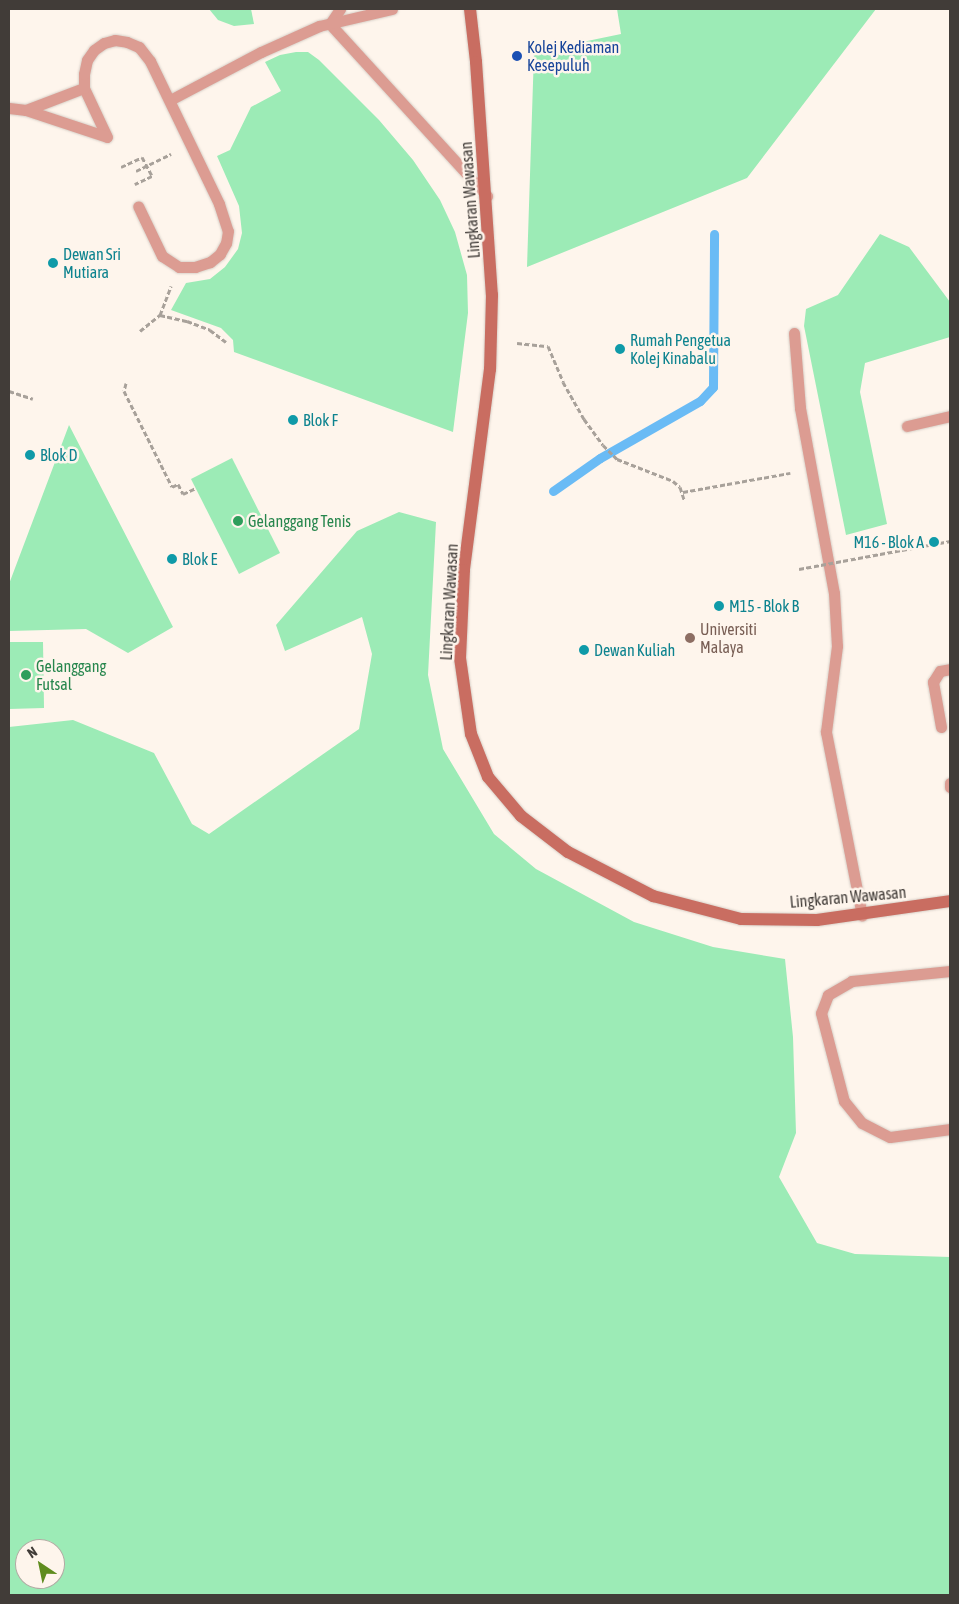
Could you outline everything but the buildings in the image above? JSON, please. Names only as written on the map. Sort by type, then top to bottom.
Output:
[{"type":"street","name":"Lingkaran Wawasan","points":[[470,9],[487,196],[492,295],[490,369],[464,570],[460,658],[471,734],[488,777],[521,816],[568,852],[653,896],[741,919],[817,920],[950,901]]},
{"type":"lane","points":[[330,24],[340,9]]},
{"type":"lane","points":[[170,100],[261,52],[330,24],[392,9]]},
{"type":"lane","points":[[330,24],[487,196]]},
{"type":"lane","points":[[9,108],[26,110],[107,137],[84,88],[87,60],[94,50],[114,40],[127,42],[139,47],[150,60],[219,204],[228,231],[226,243],[220,254],[210,262],[195,267],[179,268],[162,256],[138,206]]},
{"type":"lane","points":[[26,110],[84,88]]},
{"type":"lane","points":[[794,333],[800,408],[835,602],[837,646],[826,732],[862,915]]},
{"type":"lane","points":[[907,426],[950,416]]},
{"type":"lane","points":[[941,727],[932,682],[940,671],[950,669]]},
{"type":"lane","points":[[950,971],[852,981],[828,995],[821,1013],[844,1101],[862,1123],[890,1137],[950,1130]]},
{"type":"path","points":[[136,171],[169,155]]},
{"type":"path","points":[[121,167],[142,157],[152,176],[129,187]]},
{"type":"path","points":[[140,331],[160,315],[179,268]]},
{"type":"path","points":[[160,315],[187,321],[210,330],[226,342]]},
{"type":"path","points":[[517,343],[548,346],[563,382],[584,419],[603,445],[617,459],[673,480],[683,492],[684,499]]},
{"type":"path","points":[[126,383],[124,391],[172,486],[178,484],[183,494],[196,488]]},
{"type":"path","points":[[9,391],[33,399]]},
{"type":"path","points":[[683,492],[812,469]]},
{"type":"path","points":[[799,569],[950,541]]},
{"type":"green space","points":[[209,9],[251,9],[254,24],[234,26],[218,20]]},
{"type":"green space","points":[[617,9],[876,9],[747,178],[527,267],[534,52],[621,34]]},
{"type":"green space","points":[[308,52],[319,60],[379,120],[413,160],[440,200],[455,232],[467,275],[468,313],[453,432],[234,352],[233,340],[221,328],[171,310],[186,283],[210,279],[225,267],[238,249],[242,233],[239,206],[217,156],[230,150],[251,107],[281,91],[265,62],[280,55]]},
{"type":"green space","points":[[880,234],[909,247],[950,302],[950,337],[865,363],[860,392],[887,524],[846,535],[804,326],[806,309],[838,295]]},
{"type":"green space","points":[[69,425],[173,627],[128,653],[86,629],[9,631],[9,584]]},
{"type":"green space","name":"Gelanggang Tenis","points":[[232,458],[280,553],[239,574],[191,479]]},
{"type":"green space","points":[[399,512],[436,522],[428,675],[443,749],[494,834],[536,869],[634,922],[713,947],[785,959],[793,1037],[796,1133],[779,1177],[817,1243],[855,1254],[950,1257],[950,1595],[9,1595],[9,727],[73,720],[154,753],[192,824],[209,834],[359,729],[372,654],[362,617],[285,651],[276,625],[357,531]]},
{"type":"green space","name":"Gelanggang Futsal","points":[[9,642],[43,642],[44,708],[9,709]]},
{"type":"waterway","points":[[553,491],[600,458],[700,401],[713,387],[714,234]]},
{"type":"place","name":"Kolej Kediaman Kesepuluh","points":[[517,56]]},
{"type":"place","name":"Dewan Sri Mutiara","points":[[53,263]]},
{"type":"place","name":"Rumah Pengetua Kolej Kinabalu","points":[[620,349]]},
{"type":"place","name":"Blok F","points":[[293,420]]},
{"type":"place","name":"Blok D","points":[[30,455]]},
{"type":"place","name":"Gelanggang Tenis","points":[[238,521]]},
{"type":"place","name":"M16 - Blok A","points":[[934,542]]},
{"type":"place","name":"Blok E","points":[[172,559]]},
{"type":"place","name":"M15 - Blok B","points":[[719,606]]},
{"type":"place","name":"Universiti Malaya","points":[[690,638]]},
{"type":"place","name":"Dewan Kuliah","points":[[584,650]]},
{"type":"place","name":"Gelanggang Futsal","points":[[26,675]]}]
